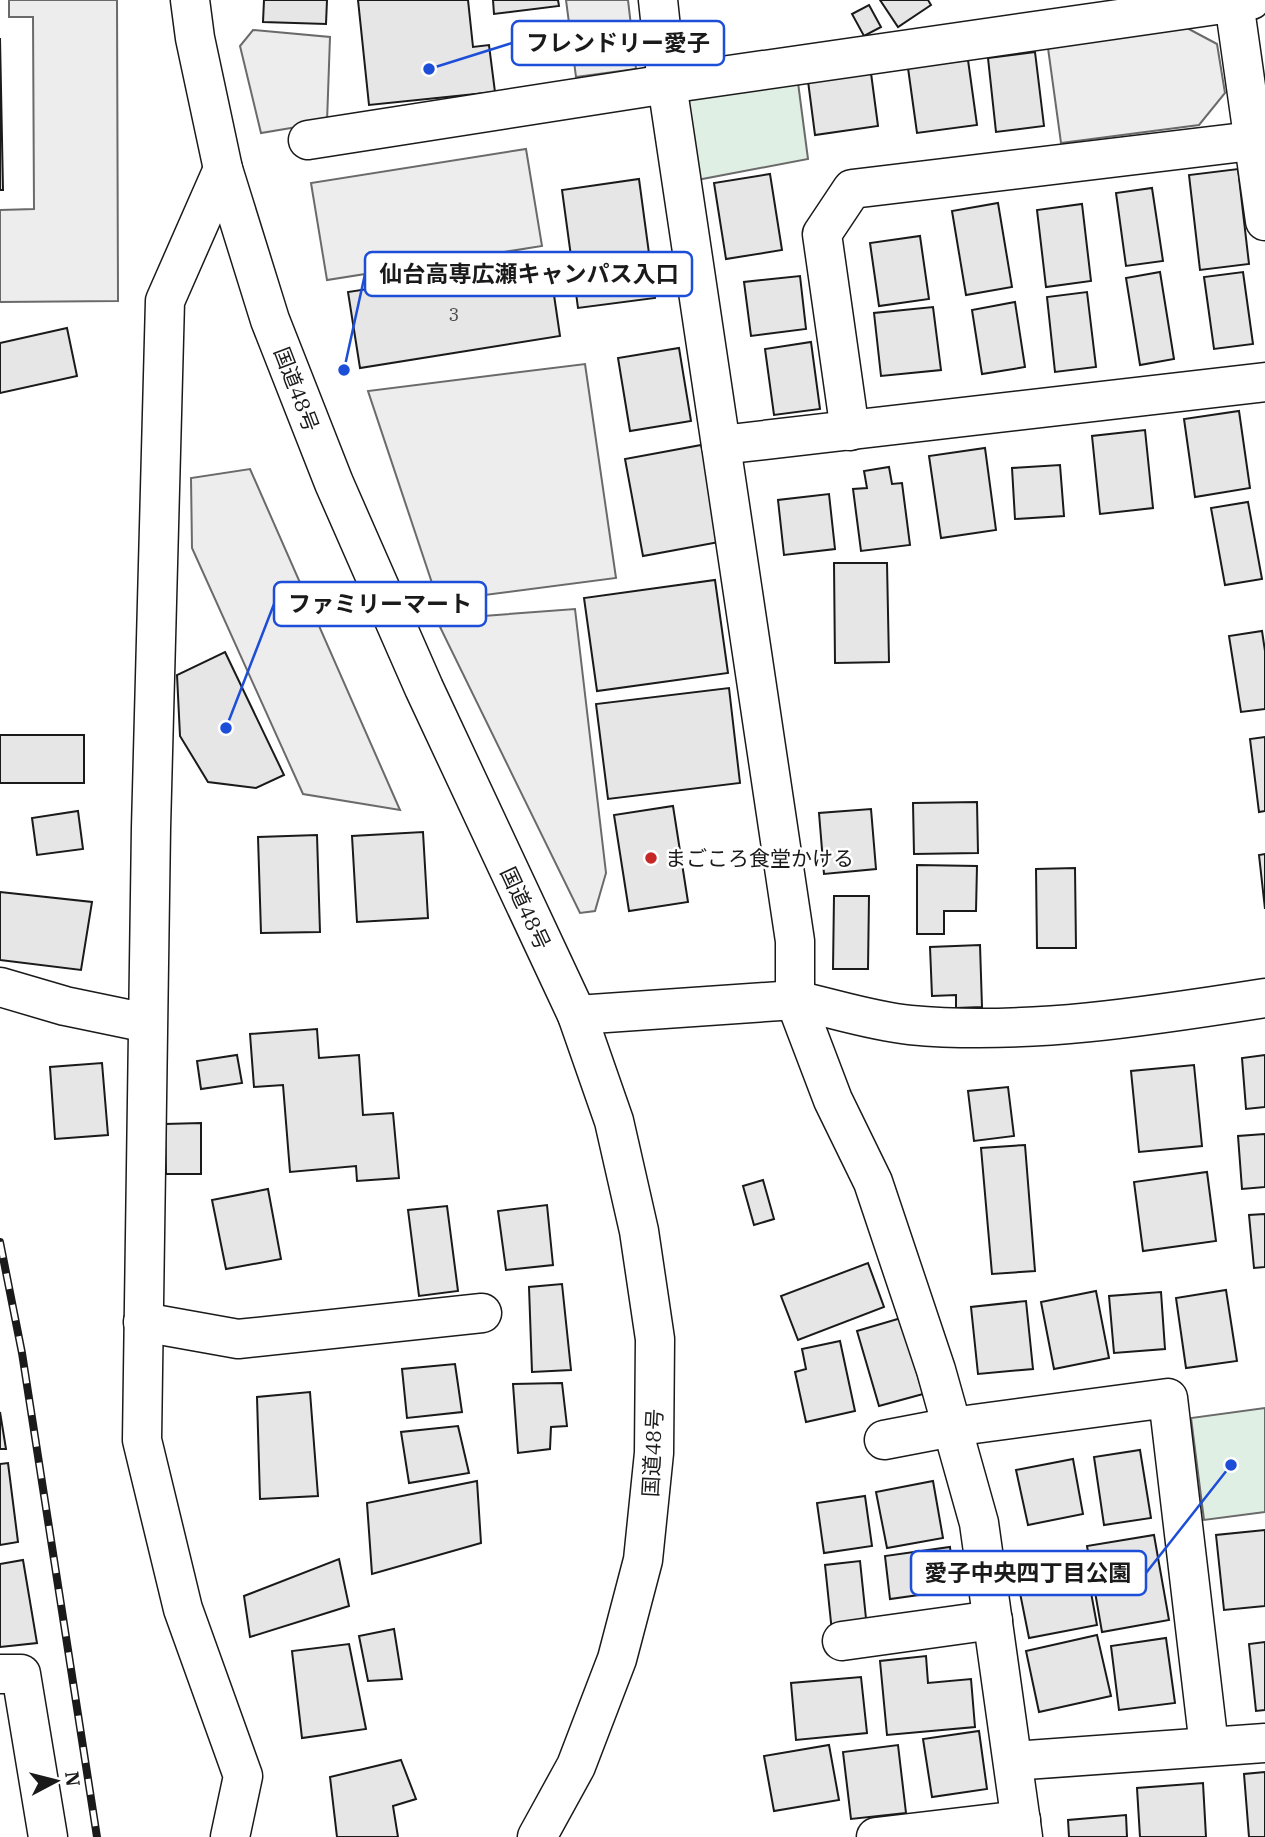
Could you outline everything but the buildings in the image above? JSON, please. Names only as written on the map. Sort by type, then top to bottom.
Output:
[{"type":"main road","name":"国道48号","points":[[190,0],[195,38],[223,169],[270,320],[334,483],[424,688],[577,1015],[614,1121],[639,1231],[655,1339],[654,1453],[643,1560],[617,1659],[576,1766],[537,1837]]},
{"type":"main road","points":[[658,0],[667,84],[795,941],[795,1000],[833,1100],[873,1182],[936,1370],[979,1523],[1022,1828],[876,1837]]},
{"type":"main road","points":[[308,140],[667,84],[1243,1],[1252,141],[1265,221]]},
{"type":"main road","points":[[850,430],[822,234],[852,189],[1252,141]]},
{"type":"main road","points":[[223,169],[165,301],[147,1023],[142,1440],[183,1609],[243,1776],[230,1837]]},
{"type":"main road","points":[[722,445],[1265,382]]},
{"type":"main road","points":[[0,987],[65,1006],[147,1023]]},
{"type":"main road","points":[[577,1015],[795,1000],[907,1025],[988,1030],[1161,1014],[1265,998]]},
{"type":"main road","points":[[143,1322],[238,1339],[482,1313]]},
{"type":"main road","points":[[884,1440],[952,1427],[1168,1398],[1209,1746]]},
{"type":"main road","points":[[842,1640],[993,1620]]},
{"type":"main road","points":[[0,1674],[21,1674],[48,1837]]},
{"type":"main road","points":[[1013,1761],[1265,1743]]},
{"type":"green space","points":[[797,75],[808,159],[697,180],[684,93]]},
{"type":"green space","points":[[1265,1408],[1265,1512],[1204,1520],[1191,1418]]},
{"type":"shaded area","points":[[9,0],[117,0],[118,301],[0,302],[0,210],[34,209],[33,17],[9,17]]},
{"type":"shaded area","points":[[566,0],[628,0],[636,69],[576,77]]},
{"type":"shaded area","points":[[1187,28],[1217,44],[1225,93],[1199,125],[1061,143],[1048,48]]},
{"type":"shaded area","points":[[253,30],[330,37],[327,122],[261,133],[240,46]]},
{"type":"shaded area","points":[[526,149],[542,246],[327,280],[311,183]]},
{"type":"shaded area","points":[[585,364],[616,578],[438,601],[368,391]]},
{"type":"shaded area","points":[[250,469],[400,810],[303,794],[192,548],[191,478]]},
{"type":"shaded area","points":[[575,609],[606,873],[595,911],[580,913],[440,627],[457,618]]},
{"type":"railway","points":[[0,1242],[22,1353],[97,1837]]},
{"type":"place","name":"フレンドリー愛子","points":[[429,69]]},
{"type":"place","name":"仙台高専広瀬キャンパス入口","points":[[344,370]]},
{"type":"place","name":"ファミリーマート","points":[[226,728]]},
{"type":"place","name":"まごころ食堂かける","points":[[651,858]]},
{"type":"place","name":"愛子中央四丁目公園","points":[[1231,1465]]}]
